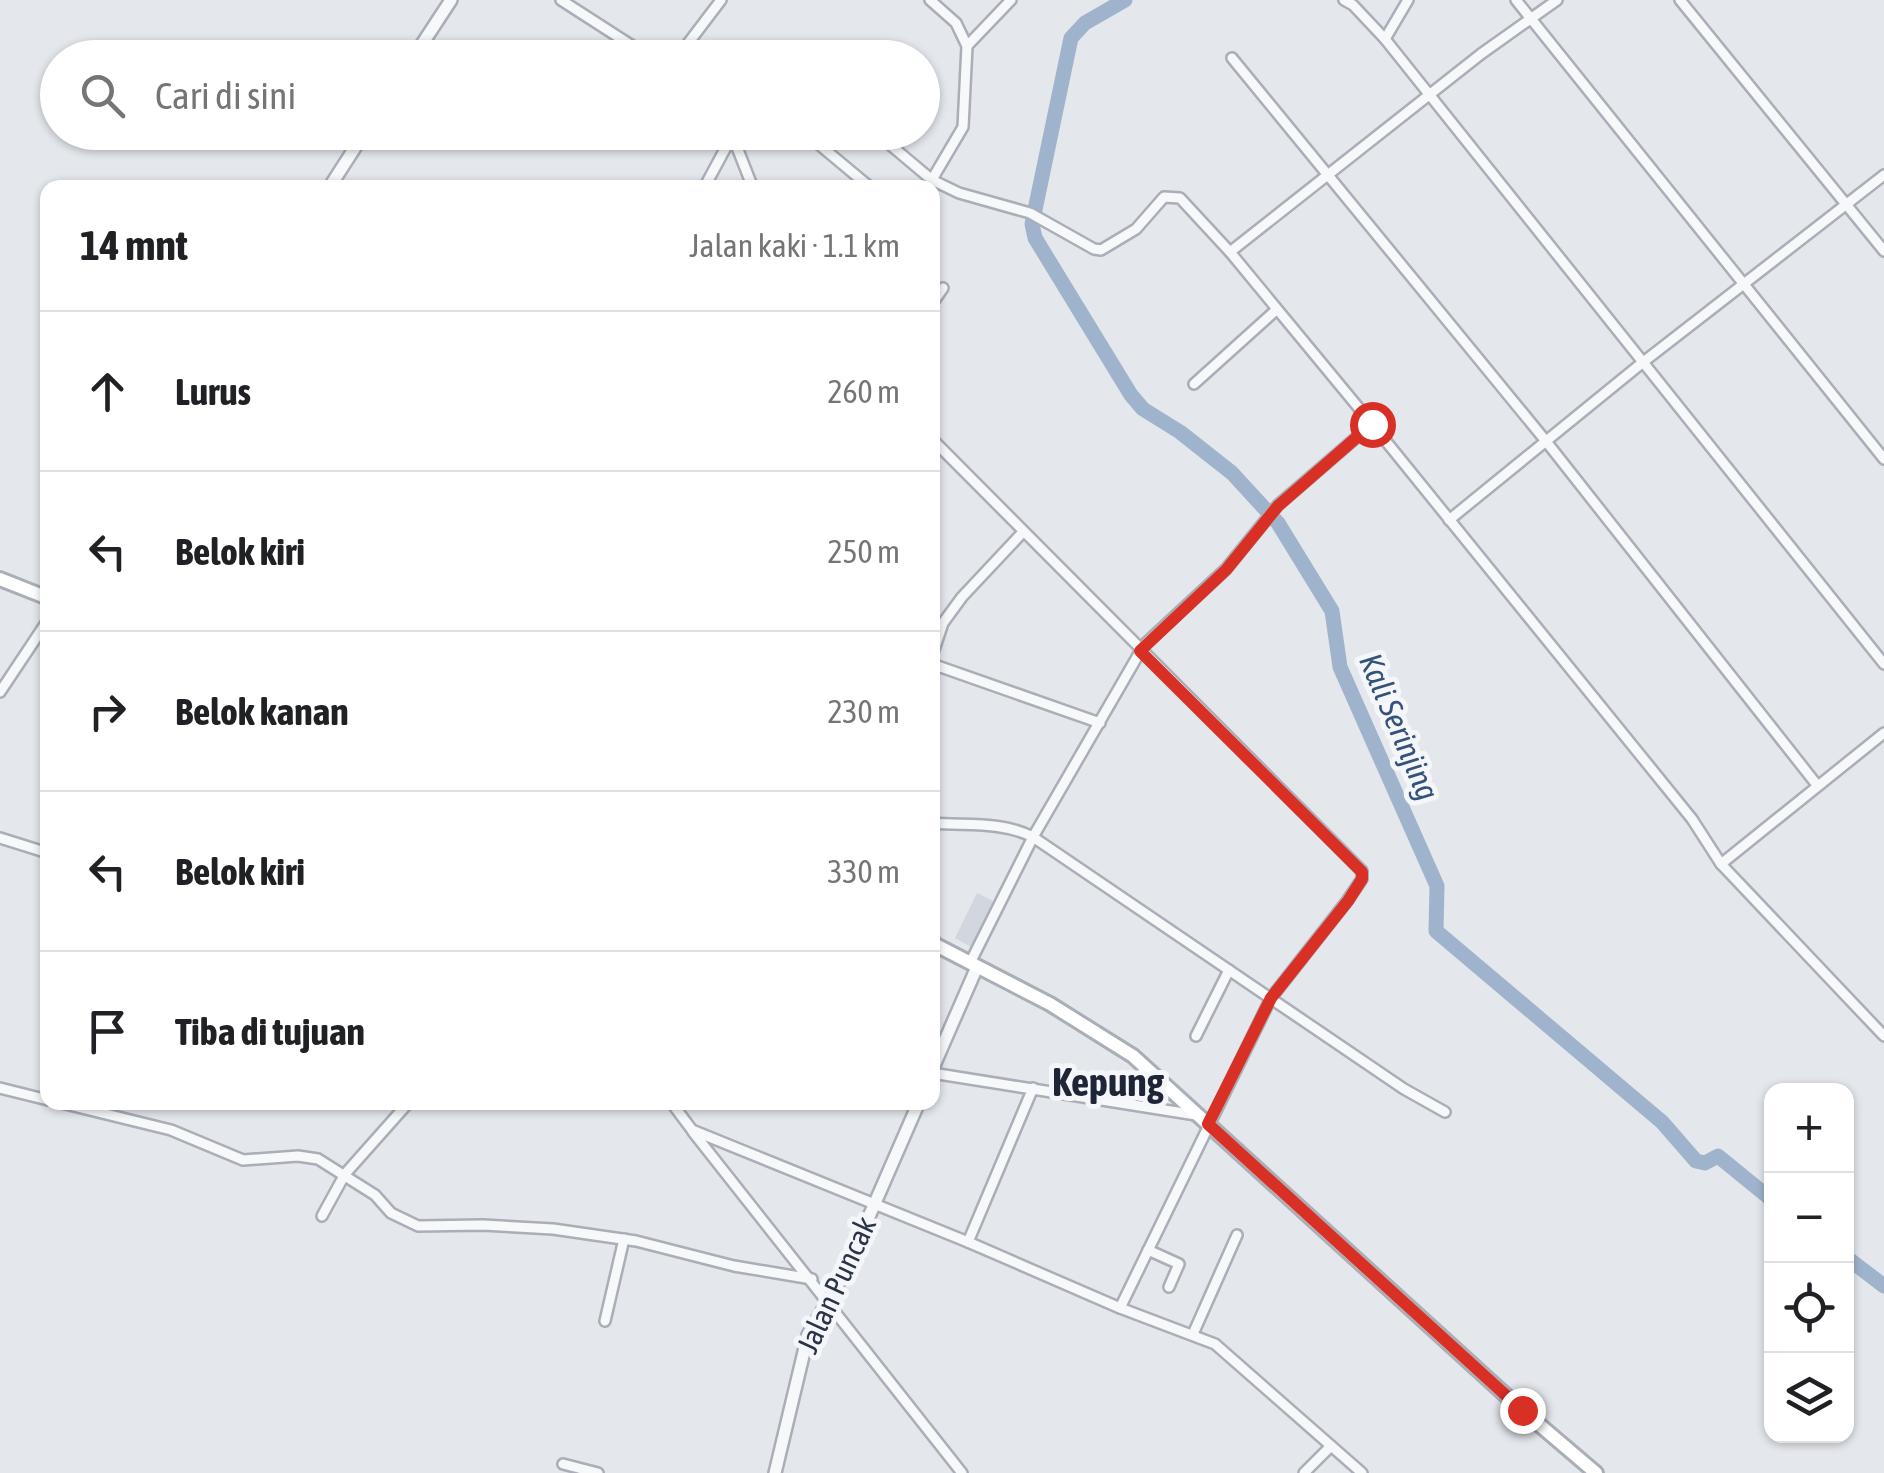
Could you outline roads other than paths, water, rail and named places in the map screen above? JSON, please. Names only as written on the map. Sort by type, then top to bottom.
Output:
[{"type":"main road","points":[[0,579],[40,595]]},
{"type":"main road","points":[[940,947],[1107,1036],[1133,1056],[1438,1335],[1596,1473]]},
{"type":"street","points":[[425,40],[451,0]]},
{"type":"street","points":[[561,0],[623,40]]},
{"type":"street","points":[[691,40],[721,0]]},
{"type":"street","points":[[930,0],[956,23],[967,46],[963,127],[932,180]]},
{"type":"street","points":[[967,46],[1011,0]]},
{"type":"street","points":[[1344,0],[1385,39],[1884,664]]},
{"type":"street","points":[[1385,39],[1408,0]]},
{"type":"street","points":[[1516,0],[1884,459]]},
{"type":"street","points":[[1230,252],[1556,0]]},
{"type":"street","points":[[1680,0],[1884,252]]},
{"type":"street","points":[[1232,58],[1545,440],[1817,785]]},
{"type":"street","points":[[334,180],[353,150]]},
{"type":"street","points":[[708,180],[724,150]]},
{"type":"street","points":[[738,150],[750,180]]},
{"type":"street","points":[[825,150],[861,180]]},
{"type":"street","points":[[894,150],[926,180]]},
{"type":"street","points":[[1449,520],[1642,363],[1884,175]]},
{"type":"street","points":[[940,187],[1030,212],[1084,244],[1102,250],[1136,229],[1160,201],[1171,195],[1180,198],[1230,252],[1372,424],[1692,820],[1721,864],[1884,1036]]},
{"type":"street","points":[[1194,384],[1276,311]]},
{"type":"street","points":[[940,1051],[1030,842],[1144,645],[1226,570],[1278,506],[1372,424]]},
{"type":"street","points":[[940,446],[1023,532],[1144,645],[1362,872],[1362,879],[1348,901],[1269,1001],[1204,1119],[1120,1308]]},
{"type":"street","points":[[940,634],[962,597],[1023,532]]},
{"type":"street","points":[[940,621],[944,623]]},
{"type":"street","points":[[0,692],[40,632]]},
{"type":"street","points":[[940,667],[1100,724]]},
{"type":"street","points":[[1721,864],[1884,733]]},
{"type":"street","points":[[940,823],[1013,828],[1226,975],[1404,1090],[1445,1112]]},
{"type":"street","points":[[0,838],[40,850]]},
{"type":"street","points":[[1196,1036],[1226,975]]},
{"type":"street","points":[[940,1072],[1204,1119]]},
{"type":"street","points":[[0,1088],[40,1098]]},
{"type":"street","points":[[968,1242],[1033,1088]]},
{"type":"street","points":[[89,1110],[172,1130],[243,1160],[298,1156],[318,1159],[376,1195],[391,1213],[418,1226],[553,1229],[624,1239],[812,1280]]},
{"type":"street","points":[[322,1216],[345,1174],[402,1110]]},
{"type":"street","points":[[676,1110],[962,1473]]},
{"type":"street","name":"Jalan Puncak","points":[[775,1473],[814,1323],[844,1274],[915,1110]]},
{"type":"street","points":[[692,1130],[1215,1344],[1362,1473]]},
{"type":"street","points":[[1192,1334],[1237,1235]]},
{"type":"street","points":[[605,1321],[624,1239]]},
{"type":"street","points":[[1148,1250],[1179,1264],[1169,1286]]},
{"type":"street","points":[[1304,1473],[1332,1446]]},
{"type":"street","points":[[563,1464],[598,1473]]},
{"type":"waterway","name":"Kali Serinjing","points":[[1125,0],[1085,23],[1071,38],[1032,224],[1035,238],[1131,395],[1143,409],[1232,473],[1278,523],[1332,611],[1340,667],[1437,886],[1436,931],[1662,1122],[1696,1161],[1705,1163],[1718,1156],[1764,1193]]},
{"type":"waterway","name":"Kali Serinjing","points":[[1854,1263],[1884,1286]]},
{"type":"district","name":"Kepung","points":[[1108,1082]]}]
